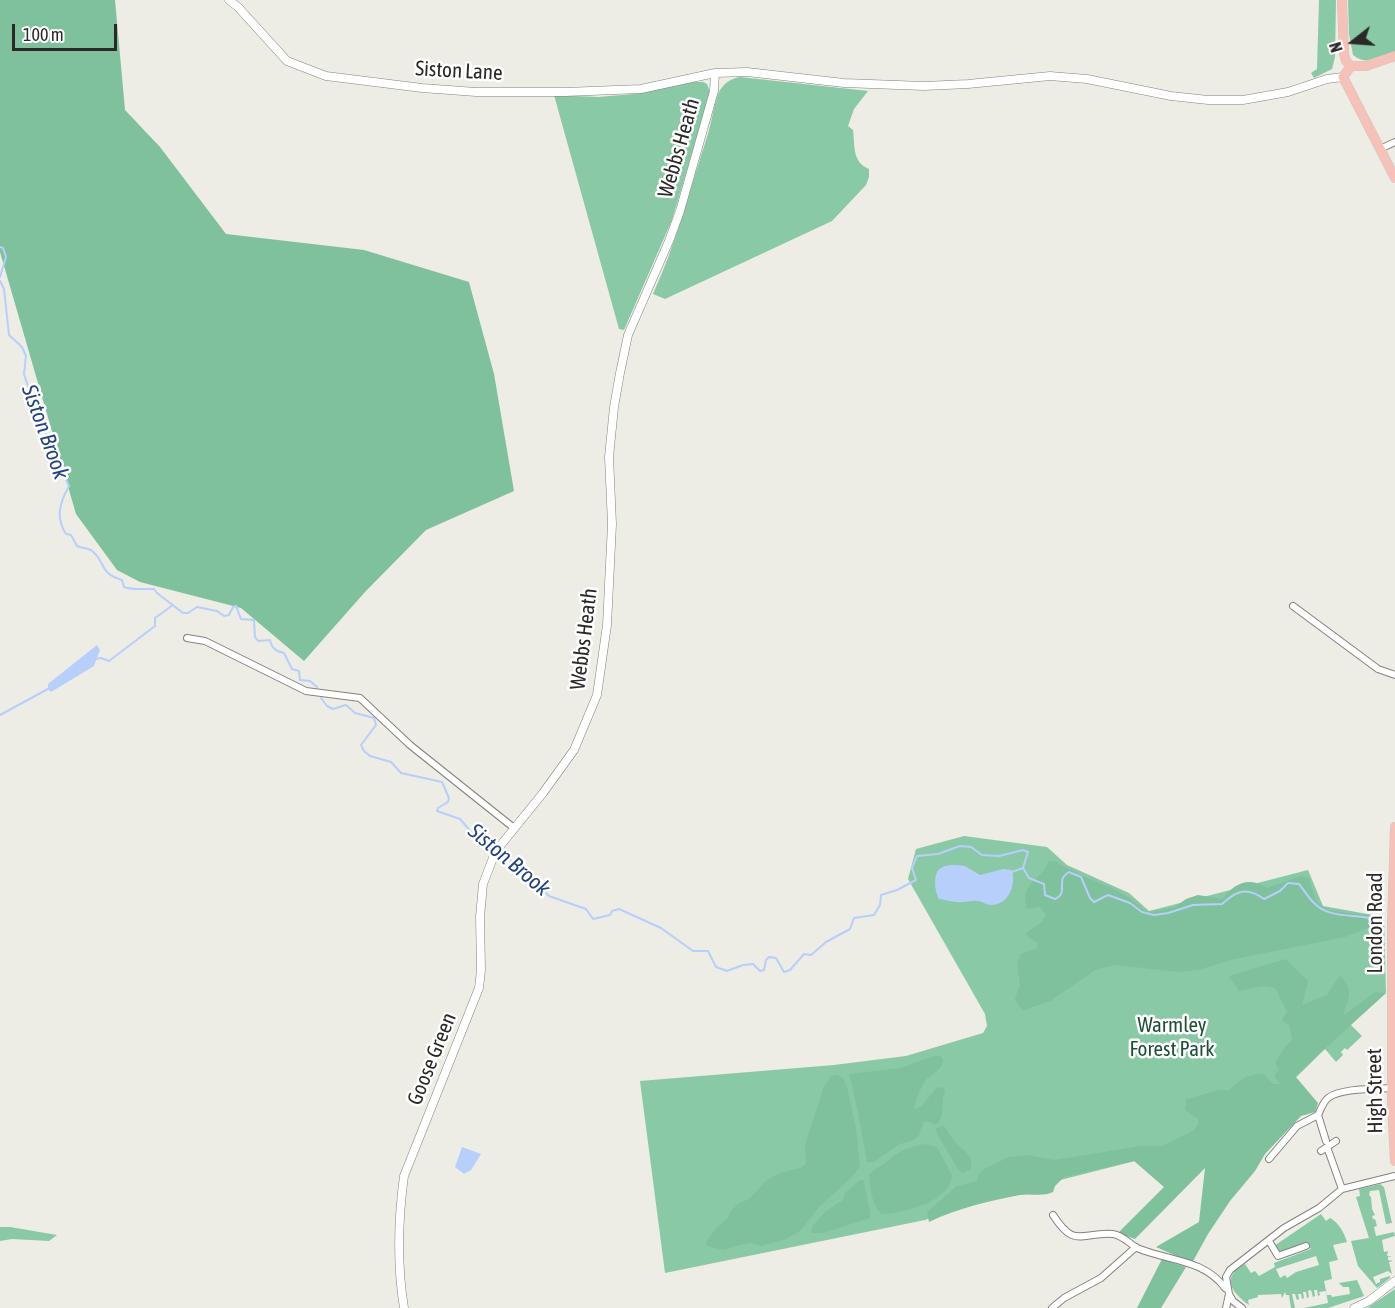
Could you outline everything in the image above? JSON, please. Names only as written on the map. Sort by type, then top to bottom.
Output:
[{"type":"main road","points":[[1342,0],[1346,61],[1351,66],[1366,66],[1395,56]]},
{"type":"main road","points":[[1351,66],[1343,77],[1395,178]]},
{"type":"main road","name":"London Road","points":[[1392,1020],[1395,827]]},
{"type":"main road","name":"High Street","points":[[1392,1020],[1395,1161]]},
{"type":"street","name":"Siston Lane","points":[[229,0],[287,61],[326,76],[476,92],[566,92],[641,89],[716,73]]},
{"type":"street","name":"Webbs Heath","points":[[514,828],[574,750],[597,695],[608,615],[612,524],[609,457],[620,373],[628,335],[680,211],[714,91],[716,73],[747,72],[844,83],[924,86],[1050,76],[1087,79],[1171,96],[1208,100],[1244,100],[1288,92],[1327,79],[1343,77]]},
{"type":"street","points":[[1380,149],[1395,141]]},
{"type":"street","points":[[1293,606],[1378,669],[1395,675]]},
{"type":"street","points":[[187,638],[205,641],[306,692],[360,698],[411,745],[514,828]]},
{"type":"street","name":"Goose Green","points":[[404,1308],[399,1254],[404,1176],[479,988],[483,884],[493,858],[514,828]]},
{"type":"street","points":[[1342,1189],[1325,1146],[1318,1115],[1322,1105],[1329,1097],[1339,1093],[1392,1088]]},
{"type":"street","points":[[1269,1159],[1297,1126],[1318,1115]]},
{"type":"street","points":[[1325,1146],[1336,1141]]},
{"type":"street","points":[[1220,1271],[1269,1241],[1284,1228],[1319,1208],[1342,1189],[1395,1176]]},
{"type":"street","points":[[1053,1215],[1061,1228],[1074,1237],[1115,1234],[1134,1246],[1192,1266],[1220,1271],[1226,1277],[1228,1292],[1226,1308]]},
{"type":"street","points":[[1269,1241],[1278,1256],[1306,1246]]},
{"type":"street","points":[[1052,1308],[1064,1298],[1101,1278],[1134,1246]]},
{"type":"street","points":[[1220,1271],[1233,1301],[1242,1308]]},
{"type":"street","points":[[1357,1308],[1395,1281]]},
{"type":"green space","points":[[0,0],[115,0],[125,110],[160,147],[226,234],[364,250],[469,282],[494,374],[514,491],[426,530],[365,592],[304,661],[241,608],[140,582],[117,570],[76,514],[0,252]]},
{"type":"green space","points":[[1319,0],[1336,0],[1335,57],[1332,69],[1314,78],[1311,73],[1317,69]]},
{"type":"green space","points":[[1348,0],[1395,0],[1395,53],[1368,61],[1353,55],[1349,34]]},
{"type":"green space","points":[[740,77],[868,91],[854,109],[848,126],[853,130],[857,158],[869,169],[869,177],[866,185],[832,221],[665,299],[653,294],[682,216],[709,132],[717,97],[725,84]]},
{"type":"green space","points":[[693,82],[707,84],[710,92],[672,220],[624,330],[619,329],[554,95],[598,97],[634,94]]},
{"type":"green space","name":"Warmley Forest Park","points":[[964,836],[1047,847],[1067,865],[1129,893],[1149,911],[1308,870],[1323,906],[1384,917],[1386,993],[1348,1027],[1351,1025],[1362,1036],[1347,1050],[1345,1048],[1341,1052],[1343,1055],[1336,1062],[1325,1049],[1205,1167],[1135,1161],[986,1199],[925,1220],[665,1273],[640,1081],[834,1065],[906,1056],[983,1033],[987,1026],[985,1014],[908,879],[916,849]]},
{"type":"green space","points":[[1049,861],[1056,862],[1112,888],[1131,899],[1145,911],[1153,912],[1175,907],[1186,899],[1198,895],[1223,899],[1227,893],[1242,883],[1254,882],[1267,888],[1301,876],[1309,879],[1316,900],[1325,908],[1340,912],[1381,916],[1383,919],[1381,923],[1345,937],[1234,959],[1198,970],[1179,972],[1116,965],[1097,969],[1050,1001],[1024,1010],[1019,1007],[1015,999],[1020,985],[1017,963],[1021,954],[1038,948],[1037,942],[1029,938],[1026,933],[1042,922],[1046,915],[1040,907],[1027,909],[1026,893]]},
{"type":"green space","points":[[1286,959],[1308,981],[1302,1005],[1327,995],[1340,975],[1349,990],[1343,1016],[1375,992],[1386,993],[1295,1076],[1318,1103],[1315,1112],[1301,1116],[1265,1154],[1255,1171],[1230,1201],[1192,1263],[1156,1247],[1199,1222],[1205,1168],[1135,1239],[1118,1233],[1164,1187],[1134,1161],[1064,1177],[1055,1186],[1053,1192],[1041,1195],[1020,1195],[985,1202],[929,1222],[927,1212],[957,1186],[977,1181],[978,1174],[984,1169],[1009,1157],[1027,1155],[1054,1160],[1141,1146],[1162,1146],[1193,1131],[1198,1125],[1198,1119],[1185,1110],[1186,1099],[1218,1090],[1229,1090],[1241,1080],[1253,1075],[1264,1074],[1273,1084],[1280,1084],[1274,1075],[1279,1070],[1275,1062],[1292,1040],[1289,1025],[1282,1020],[1287,1011],[1275,988],[1262,986],[1239,991],[1229,976]]},
{"type":"green space","points":[[933,1056],[940,1056],[943,1063],[925,1081],[914,1109],[921,1107],[937,1087],[944,1088],[942,1114],[939,1122],[935,1125],[927,1121],[923,1123],[919,1135],[914,1140],[900,1144],[874,1162],[867,1162],[849,1074],[901,1068]]},
{"type":"green space","points":[[837,1075],[843,1078],[847,1087],[856,1129],[860,1166],[853,1176],[819,1207],[800,1231],[786,1239],[761,1246],[751,1243],[724,1250],[707,1246],[706,1242],[716,1228],[728,1218],[738,1204],[749,1199],[767,1180],[806,1164],[805,1145],[824,1086],[831,1076]]},
{"type":"green space","points":[[944,1126],[969,1156],[970,1170],[962,1173],[958,1169],[937,1134],[936,1129]]},
{"type":"green space","points":[[925,1144],[937,1147],[952,1175],[950,1184],[935,1199],[924,1204],[882,1214],[874,1202],[869,1175],[901,1151]]},
{"type":"green space","points":[[860,1180],[864,1182],[870,1218],[823,1233],[811,1233],[812,1227],[826,1211],[843,1200],[845,1193]]},
{"type":"green space","points":[[1380,1184],[1384,1187],[1392,1223],[1386,1224],[1379,1190],[1370,1191],[1375,1215],[1372,1216],[1377,1226],[1374,1227],[1376,1236],[1394,1232],[1395,1236],[1382,1240],[1384,1252],[1388,1251],[1387,1256],[1392,1256],[1388,1257],[1388,1260],[1393,1261],[1389,1262],[1392,1274],[1388,1271],[1373,1277],[1376,1284],[1380,1282],[1380,1279],[1390,1276],[1377,1288],[1358,1266],[1351,1241],[1369,1238],[1356,1197],[1360,1196],[1359,1189]]},
{"type":"green space","points":[[1321,1214],[1326,1221],[1330,1218],[1336,1222],[1347,1242],[1333,1245],[1338,1260],[1329,1262],[1332,1279],[1324,1281],[1327,1295],[1332,1297],[1350,1294],[1349,1287],[1343,1287],[1339,1283],[1357,1280],[1364,1296],[1328,1308],[1304,1308],[1328,1303],[1326,1291],[1319,1292],[1318,1296],[1317,1290],[1314,1290],[1315,1296],[1313,1297],[1311,1290],[1308,1291],[1309,1297],[1307,1298],[1306,1292],[1303,1292],[1304,1298],[1302,1299],[1301,1294],[1298,1294],[1299,1299],[1297,1300],[1295,1294],[1292,1294],[1295,1308],[1291,1308],[1289,1295],[1285,1292],[1282,1298],[1281,1294],[1258,1295],[1248,1300],[1249,1305],[1231,1285],[1233,1274],[1237,1269],[1245,1264],[1251,1273],[1255,1271],[1259,1276],[1275,1267],[1274,1263],[1311,1249],[1307,1245],[1279,1254],[1274,1246]],"holes":[[[1316,1256],[1319,1265],[1296,1272],[1287,1278],[1285,1275],[1280,1278],[1276,1269]]]},
{"type":"green space","points":[[0,1227],[57,1235],[49,1241],[12,1239],[0,1241]]},
{"type":"green space","points":[[1162,1259],[1186,1267],[1161,1308],[1137,1308]]},
{"type":"green space","points":[[1395,1289],[1395,1308],[1367,1308]]},
{"type":"water","points":[[97,645],[100,650],[94,666],[51,692],[48,689],[48,684]]},
{"type":"water","points":[[948,865],[965,866],[980,875],[1003,869],[1012,870],[1013,882],[1010,893],[1002,902],[991,905],[979,901],[957,902],[939,899],[935,878],[938,870]]},
{"type":"water","points":[[462,1147],[481,1154],[471,1170],[464,1174],[455,1167]]},
{"type":"waterway","name":"Siston Brook","points":[[0,247],[3,248],[6,257],[0,277]]},
{"type":"waterway","name":"Siston Brook","points":[[0,281],[4,289],[9,335],[22,347],[26,356],[24,374],[35,408],[56,468],[65,477],[69,486],[60,510],[61,522],[66,534],[71,535],[77,546],[96,554],[105,570],[122,580],[124,587],[154,589],[183,613],[188,613],[197,607],[217,611],[224,616],[229,615],[236,606],[241,619],[254,620],[255,637],[258,641],[270,640],[275,649],[284,653],[292,669],[299,671],[300,680],[310,681],[317,687]]},
{"type":"waterway","points":[[96,659],[109,661],[155,626],[155,618],[173,605]]},
{"type":"waterway","points":[[0,715],[48,689]]},
{"type":"waterway","name":"Siston Brook","points":[[321,698],[327,706],[333,709],[346,705],[355,713],[374,718],[376,725],[361,745],[364,751],[370,756],[391,762],[401,773],[442,782],[449,798],[448,802],[437,811],[460,819],[480,842],[492,843],[496,846]]},
{"type":"waterway","name":"Siston Brook","points":[[500,850],[549,896],[586,909],[593,919],[610,915],[612,911],[619,909],[661,928],[693,951],[708,951],[716,967],[727,971],[753,964],[760,971],[764,970],[769,957],[776,958],[784,972],[790,970],[804,954],[811,955],[826,942],[850,929],[854,918],[874,915],[880,905],[881,895],[916,880],[912,868],[917,856],[938,854],[960,846],[971,847],[982,855],[999,856],[1023,850],[1028,852],[1023,868]]},
{"type":"waterway","name":"Siston Brook","points":[[1012,872],[1023,868],[1029,878],[1044,884],[1045,895],[1055,899],[1061,893],[1063,879],[1069,872],[1081,877],[1094,902],[1108,895],[1130,903],[1142,912],[1154,915],[1193,905],[1222,904],[1242,892],[1252,893],[1264,899],[1280,891],[1288,883],[1299,884],[1314,903],[1328,912],[1378,920]]}]
